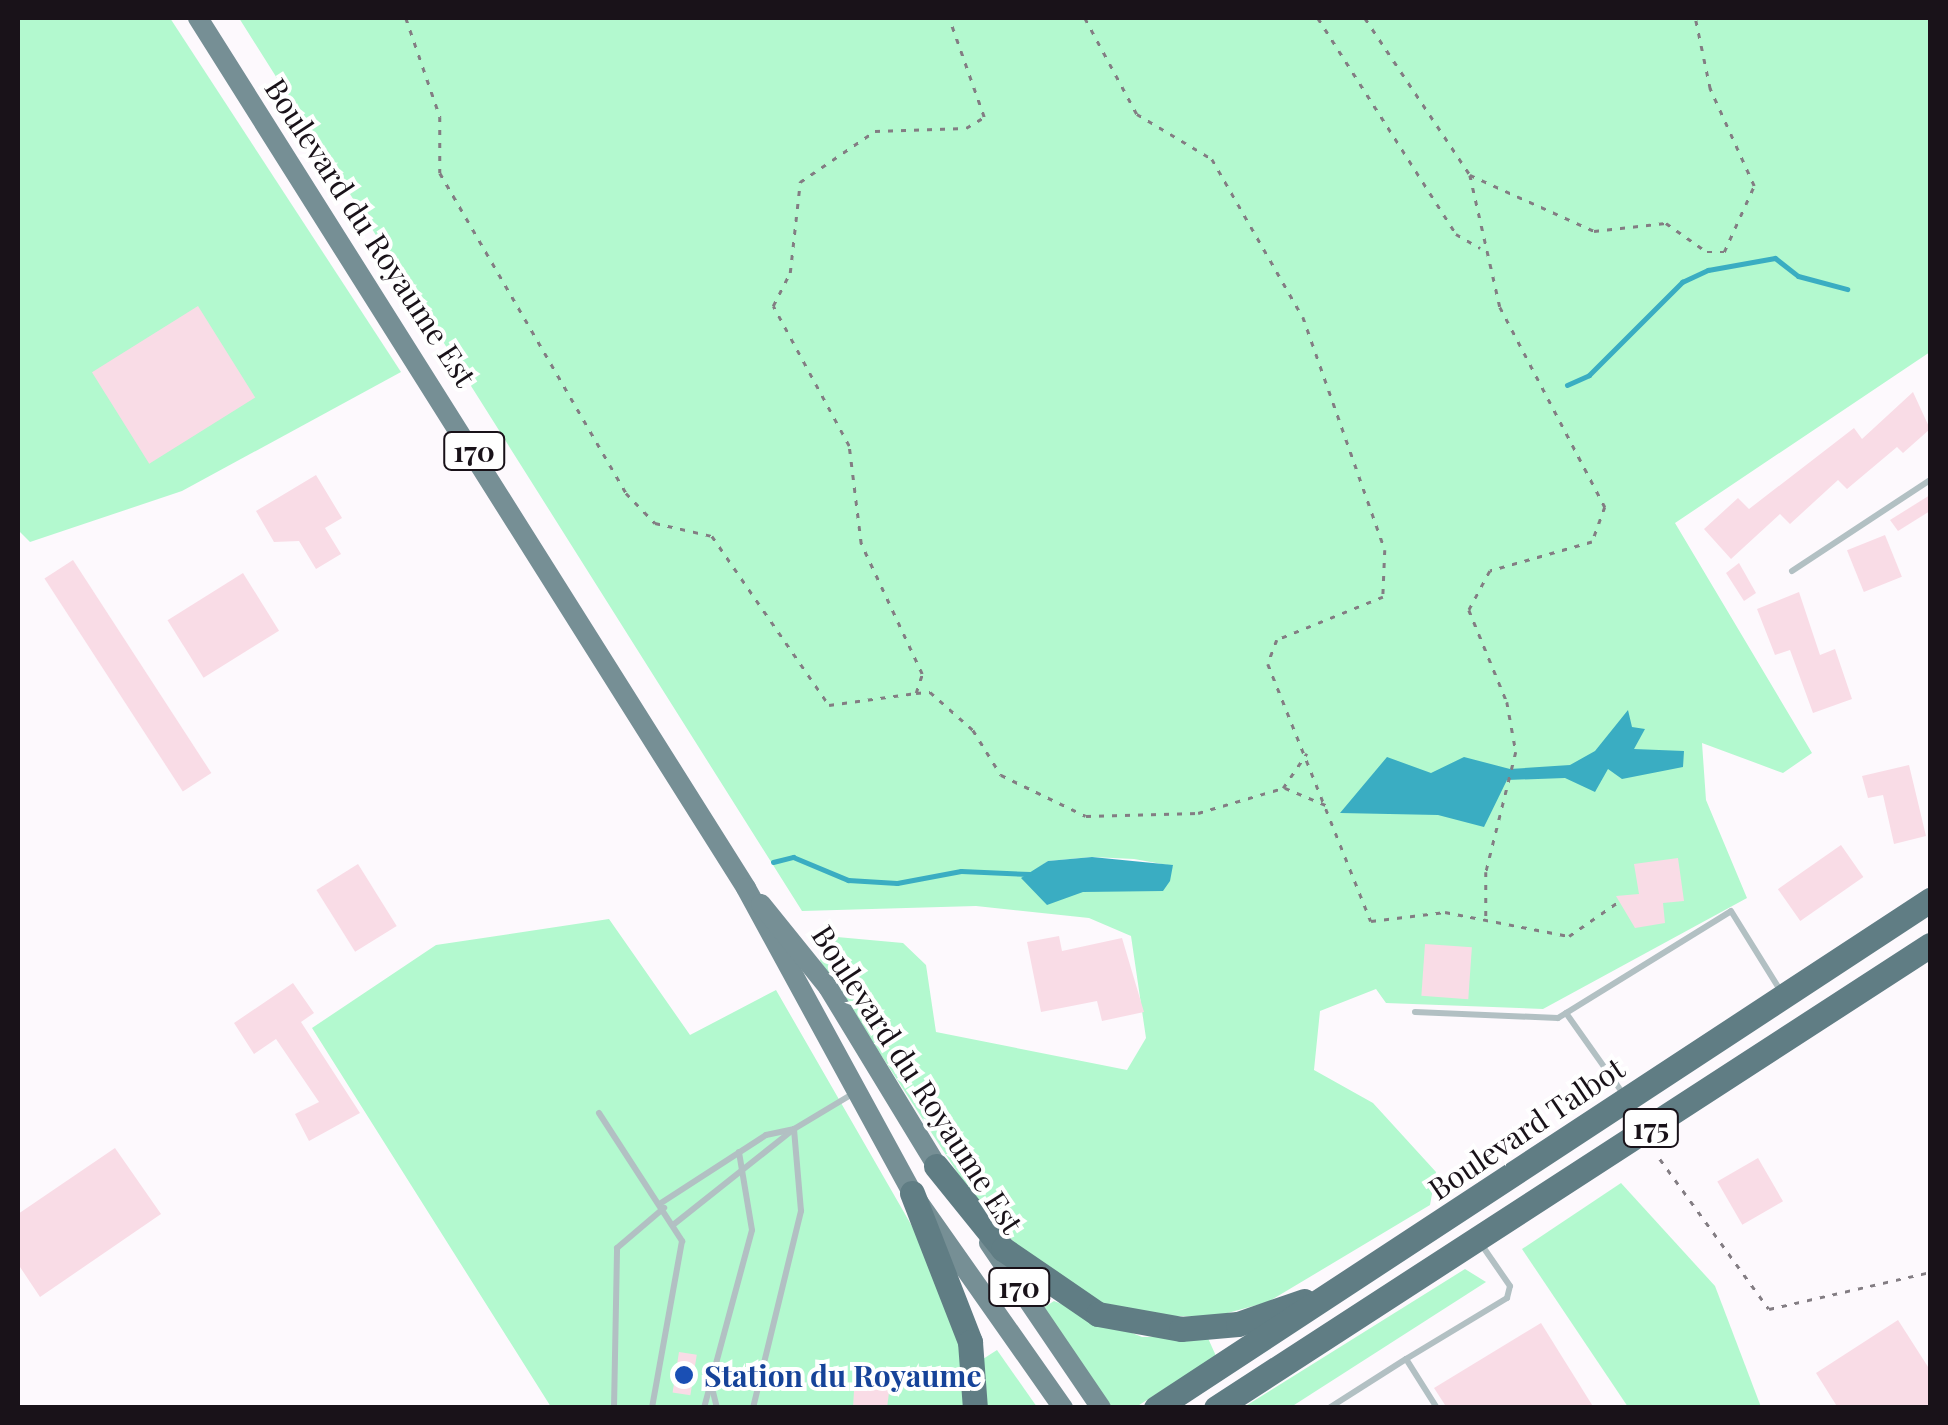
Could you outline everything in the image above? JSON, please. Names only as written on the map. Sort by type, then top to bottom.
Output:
[{"type":"highway","name":"Boulevard Talbot","points":[[1156,1408],[1930,900]]},
{"type":"highway","name":"175","points":[[1216,1408],[1930,945]]},
{"type":"highway","points":[[1627,1100],[1647,1131]]},
{"type":"highway","points":[[936,1166],[1003,1248],[1098,1314],[1181,1330],[1238,1324],[1376,1266]]},
{"type":"highway","points":[[912,1193],[970,1342],[975,1408]]},
{"type":"main road","name":"Boulevard du Royaume Est","points":[[198,18],[746,888],[912,1193],[1064,1408]]},
{"type":"main road","name":"Boulevard du Royaume Est","points":[[746,888],[828,986],[936,1166],[1101,1408]]},
{"type":"lane","points":[[1792,571],[1930,480]]},
{"type":"lane","points":[[1415,1012],[1566,1013],[1730,911],[1783,995]]},
{"type":"lane","points":[[1566,1013],[1627,1100]]},
{"type":"lane","points":[[614,1408],[616,1248],[662,1206],[739,1152],[794,1129],[855,1093]]},
{"type":"lane","points":[[599,1113],[674,1224],[682,1264],[652,1408]]},
{"type":"lane","points":[[674,1224],[749,1173],[794,1129]]},
{"type":"lane","points":[[753,1408],[801,1211],[794,1129]]},
{"type":"lane","points":[[704,1408],[713,1391],[752,1230],[749,1173],[739,1152]]},
{"type":"lane","points":[[1329,1408],[1507,1298],[1510,1286],[1478,1240]]},
{"type":"lane","points":[[1406,1359],[1434,1404],[1422,1408]]},
{"type":"lane","points":[[713,1391],[717,1408]]},
{"type":"path","points":[[406,18],[440,117],[440,174],[626,492],[655,523],[712,536],[815,698],[829,705],[930,692],[973,730],[1002,776],[1059,810],[1198,813],[1284,788],[1328,806]]},
{"type":"path","points":[[916,692],[915,648],[861,544],[850,446],[773,306],[790,273],[800,182],[875,131],[966,128],[984,116],[949,18]]},
{"type":"path","points":[[1084,18],[1138,114],[1212,158],[1303,317],[1385,550],[1383,597],[1289,633],[1271,653],[1272,678],[1308,751],[1371,921],[1445,912],[1569,936],[1618,902]]},
{"type":"path","points":[[1318,18],[1456,234],[1481,249]]},
{"type":"path","points":[[1365,18],[1470,175],[1481,249],[1500,307],[1606,507],[1592,542],[1490,571],[1468,610],[1507,702],[1516,752],[1486,872],[1486,918]]},
{"type":"path","points":[[1470,175],[1594,231],[1666,223],[1706,252],[1724,252],[1754,186],[1710,89],[1695,18]]},
{"type":"path","points":[[1284,788],[1308,751]]},
{"type":"path","points":[[1660,1159],[1770,1309],[1930,1272]]},
{"type":"green space","points":[[18,18],[170,18],[401,372],[182,491],[30,542],[18,530]]},
{"type":"green space","points":[[239,18],[1930,18],[1930,352],[1675,523],[1812,753],[1783,773],[1702,743],[1706,800],[1747,898],[1543,1009],[1386,1003],[1376,989],[1320,1011],[1314,1070],[1373,1103],[1436,1172],[1430,1205],[1268,1302],[1213,1317],[1126,1315],[1079,1295],[1020,1249],[968,1189],[820,961],[826,936],[903,943],[926,965],[936,1032],[1127,1070],[1146,1038],[1131,936],[1089,918],[976,906],[802,911]],"holes":[[[1134,859],[1173,866],[1150,885],[1083,892],[1030,874],[1048,861]]]},
{"type":"green space","points":[[609,919],[690,1035],[776,990],[924,1247],[958,1335],[965,1407],[551,1407],[312,1028],[436,945]]},
{"type":"green space","points":[[1621,1183],[1715,1286],[1761,1407],[1628,1407],[1522,1249]]},
{"type":"green space","points":[[1465,1269],[1486,1282],[1291,1407],[1244,1407]]},
{"type":"green space","points":[[1054,1301],[1142,1337],[1207,1336],[1216,1356],[1136,1407],[1102,1407],[1040,1310]]},
{"type":"green space","points":[[997,1350],[1037,1407],[983,1407],[983,1359]]},
{"type":"water","points":[[1628,710],[1632,727],[1645,729],[1634,749],[1684,751],[1683,767],[1622,779],[1608,769],[1595,792],[1565,778],[1507,780],[1484,827],[1438,815],[1340,813],[1387,757],[1431,773],[1464,757],[1510,769],[1570,765],[1595,751]]},
{"type":"water","points":[[1092,857],[1173,865],[1170,881],[1163,891],[1083,892],[1047,905],[1021,878],[1048,861]]},
{"type":"building","points":[[198,306],[255,398],[149,464],[92,372]]},
{"type":"building","points":[[1913,392],[1930,429],[1903,453],[1897,447],[1847,489],[1838,480],[1790,524],[1780,514],[1731,559],[1704,529],[1738,498],[1749,509],[1854,428],[1862,439]]},
{"type":"building","points":[[316,475],[342,518],[325,528],[341,554],[316,569],[299,541],[274,542],[256,511]]},
{"type":"building","points":[[1930,495],[1930,511],[1898,531],[1890,520]]},
{"type":"building","points":[[1885,535],[1902,577],[1864,592],[1847,550]]},
{"type":"building","points":[[73,560],[211,773],[183,792],[44,579]]},
{"type":"building","points":[[1739,563],[1756,593],[1744,601],[1726,573]]},
{"type":"building","points":[[243,573],[279,631],[204,678],[168,620]]},
{"type":"building","points":[[1799,592],[1820,655],[1835,649],[1852,699],[1813,713],[1790,650],[1775,655],[1757,609]]},
{"type":"building","points":[[1909,765],[1926,836],[1894,844],[1883,795],[1868,798],[1862,776]]},
{"type":"building","points":[[1841,845],[1863,877],[1800,921],[1778,889]]},
{"type":"building","points":[[1678,858],[1684,901],[1663,903],[1665,923],[1635,928],[1616,896],[1639,894],[1634,864]]},
{"type":"building","points":[[358,864],[397,926],[355,952],[316,890]]},
{"type":"building","points":[[1059,936],[1062,951],[1122,938],[1144,1012],[1102,1021],[1097,1001],[1041,1012],[1027,942]]},
{"type":"building","points":[[1425,944],[1472,947],[1468,999],[1421,996]]},
{"type":"building","points":[[293,983],[314,1013],[301,1022],[360,1113],[309,1141],[295,1114],[319,1102],[276,1039],[254,1054],[234,1023]]},
{"type":"building","points":[[115,1148],[161,1214],[40,1297],[18,1264],[18,1214]]},
{"type":"building","points":[[1758,1158],[1783,1201],[1742,1225],[1717,1182]]},
{"type":"building","points":[[1898,1320],[1930,1370],[1930,1408],[1838,1408],[1816,1373]]},
{"type":"building","points":[[1541,1323],[1594,1408],[1447,1408],[1434,1388]]},
{"type":"building","points":[[679,1352],[697,1355],[690,1395],[673,1392]]},
{"type":"building","points":[[855,1373],[891,1377],[887,1408],[853,1408]]},
{"type":"waterway","points":[[1567,385],[1589,375],[1682,282],[1708,270],[1775,258],[1798,276],[1847,289]]},
{"type":"waterway","points":[[773,862],[793,857],[848,880],[897,883],[961,871],[1030,874]]},
{"type":"place","name":"Station du Royaume","points":[[684,1375]]}]
